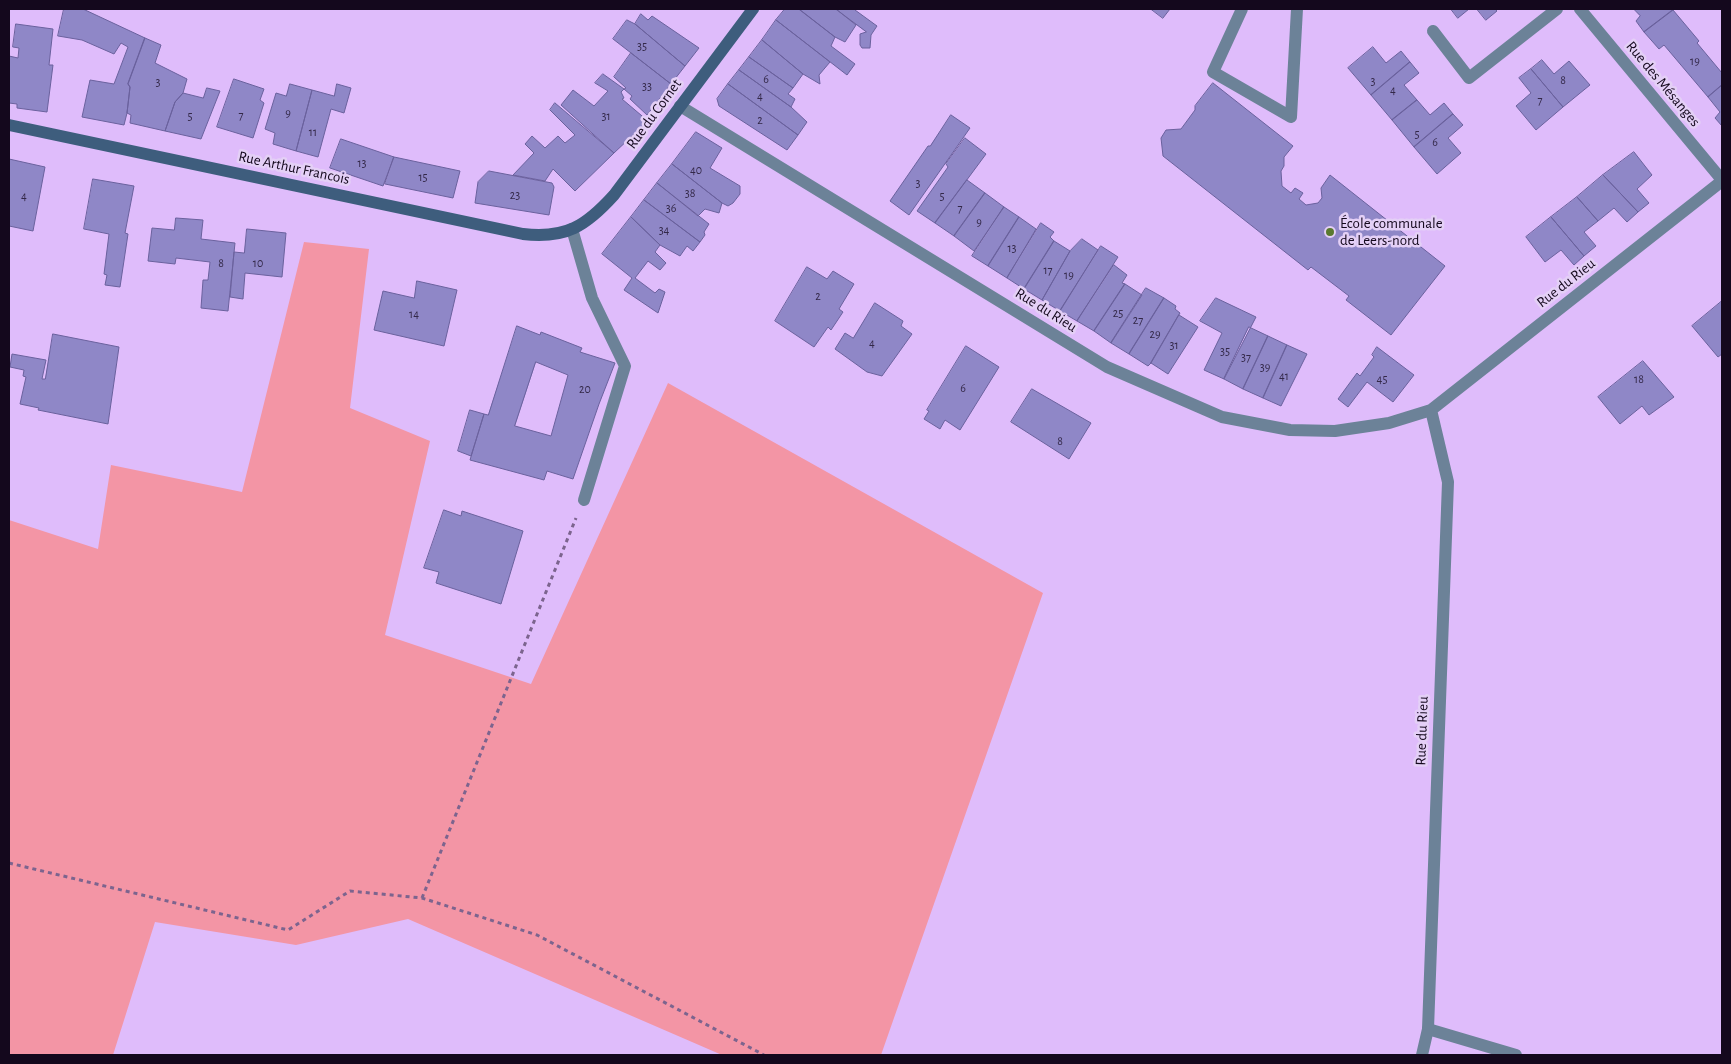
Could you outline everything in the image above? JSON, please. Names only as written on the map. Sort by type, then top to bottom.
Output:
[{"type":"street","name":"Rue du Cornet","points":[[572,230],[593,216],[614,195],[753,9]]},
{"type":"street","points":[[1242,9],[1212,72],[1291,117],[1297,9]]},
{"type":"street","points":[[1433,31],[1469,78],[1557,9]]},
{"type":"street","name":"Rue des Mésanges","points":[[1580,9],[1722,181]]},
{"type":"street","name":"Rue du Rieu","points":[[680,106],[1107,368],[1222,416],[1290,430],[1335,431],[1389,423],[1431,410],[1722,181]]},
{"type":"street","name":"Rue Arthur Francois","points":[[9,125],[524,234],[550,236],[572,230]]},
{"type":"street","points":[[572,230],[592,298],[625,366],[584,500]]},
{"type":"street","name":"Rue du Rieu","points":[[1422,1055],[1428,1029],[1448,482],[1431,410]]},
{"type":"street","points":[[1428,1029],[1516,1055]]},
{"type":"path","points":[[422,898],[584,500]]},
{"type":"path","points":[[9,863],[288,930],[350,891],[422,898],[538,935],[764,1055]]},
{"type":"shaded area","points":[[304,242],[369,249],[350,408],[430,441],[385,635],[531,684],[668,383],[1043,593],[881,1055],[722,1055],[408,919],[296,945],[155,922],[113,1055],[9,1055],[9,520],[98,549],[111,465],[242,492]]},
{"type":"building","points":[[64,9],[83,9],[145,38],[128,84],[130,87],[124,125],[82,117],[90,80],[114,84],[128,47],[121,43],[114,54],[82,40],[58,36]]},
{"type":"building","points":[[785,9],[799,9],[835,37],[831,46],[855,64],[847,75],[776,20]]},
{"type":"building","points":[[799,9],[836,9],[856,25],[845,42],[835,37]]},
{"type":"building","points":[[836,9],[856,9],[877,26],[871,35],[870,48],[862,48],[860,45],[860,34],[866,32]]},
{"type":"building","points":[[1151,9],[1170,9],[1163,18]]},
{"type":"building","points":[[1451,9],[1469,9],[1458,18]]},
{"type":"building","points":[[1477,9],[1495,9],[1497,11],[1486,20]]},
{"type":"building","points":[[1634,9],[1673,10],[1644,32],[1636,21],[1640,16]]},
{"type":"building","points":[[1673,10],[1722,73],[1722,85],[1708,97],[1664,45],[1659,49],[1644,32]]},
{"type":"building","points":[[641,14],[648,20],[652,16],[699,48],[685,66],[635,24]]},
{"type":"building","points":[[627,20],[635,24],[685,66],[671,84],[613,39]]},
{"type":"building","points":[[776,20],[830,62],[819,75],[820,84],[803,74],[762,40]]},
{"type":"building","points":[[16,24],[53,29],[49,65],[53,65],[47,112],[17,108],[17,104],[9,103],[9,56],[18,58],[19,48],[13,47]]},
{"type":"building","points":[[145,38],[161,45],[155,63],[187,79],[183,93],[175,102],[165,131],[130,123],[131,115],[127,113],[130,87],[128,84]]},
{"type":"building","points":[[762,40],[803,74],[793,88],[749,57]]},
{"type":"building","points":[[1373,47],[1386,63],[1401,51],[1410,62],[1371,95],[1348,68]]},
{"type":"building","points":[[631,53],[671,84],[647,115],[630,99],[632,96],[614,77]]},
{"type":"building","points":[[749,57],[793,88],[788,94],[795,99],[791,107],[739,70]]},
{"type":"building","points":[[1542,60],[1554,74],[1569,61],[1590,85],[1563,107],[1531,69]]},
{"type":"building","points":[[1410,62],[1419,73],[1404,85],[1417,100],[1392,120],[1371,95]]},
{"type":"building","points":[[1531,69],[1563,107],[1536,130],[1516,106],[1531,93],[1519,78]]},
{"type":"building","points":[[739,70],[791,107],[807,122],[798,135],[728,84]]},
{"type":"building","points":[[603,74],[624,89],[621,92],[624,98],[622,99],[648,121],[614,153],[561,105],[573,90],[594,106],[608,91],[595,83]]},
{"type":"building","points":[[234,79],[264,89],[260,100],[264,103],[253,138],[217,127]]},
{"type":"building","points":[[1213,83],[1293,146],[1284,157],[1284,166],[1281,171],[1282,186],[1291,193],[1295,188],[1303,193],[1299,199],[1306,205],[1318,203],[1322,198],[1321,188],[1330,175],[1445,266],[1391,335],[1346,300],[1349,296],[1311,267],[1308,270],[1163,156],[1161,138],[1166,130],[1181,129],[1195,110],[1195,106]]},
{"type":"building","points":[[290,84],[312,90],[296,151],[273,144],[275,133],[265,129],[276,93],[286,96]]},
{"type":"building","points":[[337,84],[351,88],[344,113],[331,109],[318,157],[296,151],[312,90],[334,96]]},
{"type":"building","points":[[728,84],[798,135],[787,150],[719,106],[717,99]]},
{"type":"building","points":[[1722,85],[1722,126],[1715,118],[1720,112],[1708,97]]},
{"type":"building","points":[[207,88],[220,91],[201,139],[165,131],[175,102],[183,93],[203,98]]},
{"type":"building","points":[[1417,100],[1430,115],[1444,103],[1453,114],[1414,147],[1392,120]]},
{"type":"building","points":[[555,103],[614,153],[575,191],[553,169],[545,181],[513,175],[534,153],[525,144],[532,136],[545,148],[558,136],[565,143],[575,135],[550,110]]},
{"type":"building","points":[[1453,114],[1463,125],[1448,138],[1461,153],[1437,174],[1414,147]]},
{"type":"building","points":[[951,115],[970,128],[909,215],[890,201]]},
{"type":"building","points":[[696,132],[722,148],[710,168],[740,186],[740,194],[728,206],[672,164]]},
{"type":"building","points":[[965,138],[986,154],[935,223],[917,211],[948,167],[946,164]]},
{"type":"building","points":[[341,139],[394,157],[383,186],[330,168]]},
{"type":"building","points":[[1634,152],[1652,175],[1637,189],[1649,203],[1638,212],[1603,175]]},
{"type":"building","points":[[394,157],[460,171],[453,198],[385,184]]},
{"type":"building","points":[[9,159],[45,167],[33,231],[9,226]]},
{"type":"building","points":[[672,164],[722,203],[719,213],[705,209],[698,216],[657,183]]},
{"type":"building","points":[[489,171],[552,183],[554,187],[549,215],[475,203],[478,182]]},
{"type":"building","points":[[1603,175],[1638,212],[1627,222],[1614,208],[1598,221],[1577,197]]},
{"type":"building","points":[[93,179],[134,186],[125,233],[128,234],[120,287],[105,285],[107,275],[104,274],[109,234],[84,229]]},
{"type":"building","points":[[967,180],[985,193],[954,236],[935,223]]},
{"type":"building","points":[[657,183],[709,224],[700,242],[644,200]]},
{"type":"building","points":[[985,193],[1004,207],[974,251],[954,236]]},
{"type":"building","points":[[1577,197],[1598,221],[1584,232],[1596,246],[1584,256],[1551,217]]},
{"type":"building","points":[[644,200],[700,242],[693,251],[687,246],[680,256],[660,245],[631,217]]},
{"type":"building","points":[[1004,207],[1019,217],[988,266],[972,256]]},
{"type":"building","points":[[631,217],[660,245],[655,252],[666,263],[660,270],[648,261],[635,278],[655,293],[659,289],[665,292],[658,313],[624,290],[632,278],[602,254]]},
{"type":"building","points":[[1019,217],[1036,229],[1007,278],[988,266]]},
{"type":"building","points":[[1551,217],[1584,256],[1574,265],[1561,250],[1545,262],[1526,237]]},
{"type":"building","points":[[176,218],[203,220],[201,239],[235,243],[228,311],[201,308],[203,280],[208,280],[210,262],[176,258],[175,264],[148,261],[152,228],[174,230]]},
{"type":"building","points":[[1041,223],[1054,232],[1050,237],[1054,241],[1024,289],[1007,278]]},
{"type":"building","points":[[247,229],[286,233],[282,277],[245,273],[243,299],[230,297],[234,252],[244,253]]},
{"type":"building","points":[[1082,239],[1098,250],[1060,311],[1042,300],[1070,251]]},
{"type":"building","points":[[1054,241],[1070,251],[1042,300],[1024,289]]},
{"type":"building","points":[[1101,246],[1118,257],[1077,321],[1060,311]]},
{"type":"building","points":[[1114,265],[1127,275],[1122,283],[1125,284],[1094,331],[1077,321]]},
{"type":"building","points":[[807,267],[827,279],[833,271],[854,284],[839,309],[843,312],[831,330],[828,327],[814,347],[775,321]]},
{"type":"building","points":[[417,281],[457,290],[444,346],[374,330],[383,291],[414,298]]},
{"type":"building","points":[[1125,284],[1142,295],[1111,343],[1094,331]]},
{"type":"building","points":[[1146,288],[1164,298],[1129,354],[1111,343]]},
{"type":"building","points":[[1164,298],[1176,306],[1175,309],[1180,313],[1148,366],[1129,354]]},
{"type":"building","points":[[1216,298],[1256,317],[1224,379],[1204,370],[1222,333],[1200,321]]},
{"type":"building","points":[[1722,301],[1722,354],[1718,357],[1692,326]]},
{"type":"building","points":[[875,303],[903,321],[901,326],[912,334],[882,376],[867,372],[835,349],[845,333],[853,338]]},
{"type":"building","points":[[1179,315],[1198,327],[1168,374],[1151,363]]},
{"type":"building","points":[[517,326],[540,335],[541,332],[582,348],[580,352],[615,363],[573,479],[547,471],[544,480],[470,460],[484,414],[488,415]],"holes":[[[536,362],[568,375],[551,436],[515,426]]]},
{"type":"building","points":[[1249,327],[1268,336],[1243,389],[1224,379]]},
{"type":"building","points":[[53,334],[119,347],[108,424],[38,410],[39,408],[20,404],[26,377],[23,376],[24,370],[10,367],[12,354],[46,360],[42,379],[45,379]]},
{"type":"building","points":[[1268,336],[1287,345],[1263,398],[1243,389]]},
{"type":"building","points":[[1287,345],[1307,354],[1281,406],[1263,398]]},
{"type":"building","points":[[966,346],[999,367],[960,430],[945,420],[940,429],[924,419],[929,411],[927,410]]},
{"type":"building","points":[[1377,347],[1414,375],[1393,402],[1367,382],[1348,407],[1338,399],[1357,373],[1360,376],[1374,357],[1372,355]]},
{"type":"building","points":[[1643,361],[1674,397],[1649,415],[1642,406],[1620,424],[1598,397]]},
{"type":"building","points":[[1032,389],[1091,423],[1069,459],[1011,422]]},
{"type":"building","points":[[470,410],[484,414],[471,456],[458,451]]},
{"type":"building","points":[[444,510],[461,516],[462,511],[523,531],[501,604],[436,583],[439,572],[424,568]]},
{"type":"place","name":"École communale de Leers-nord","points":[[1330,232]]}]
